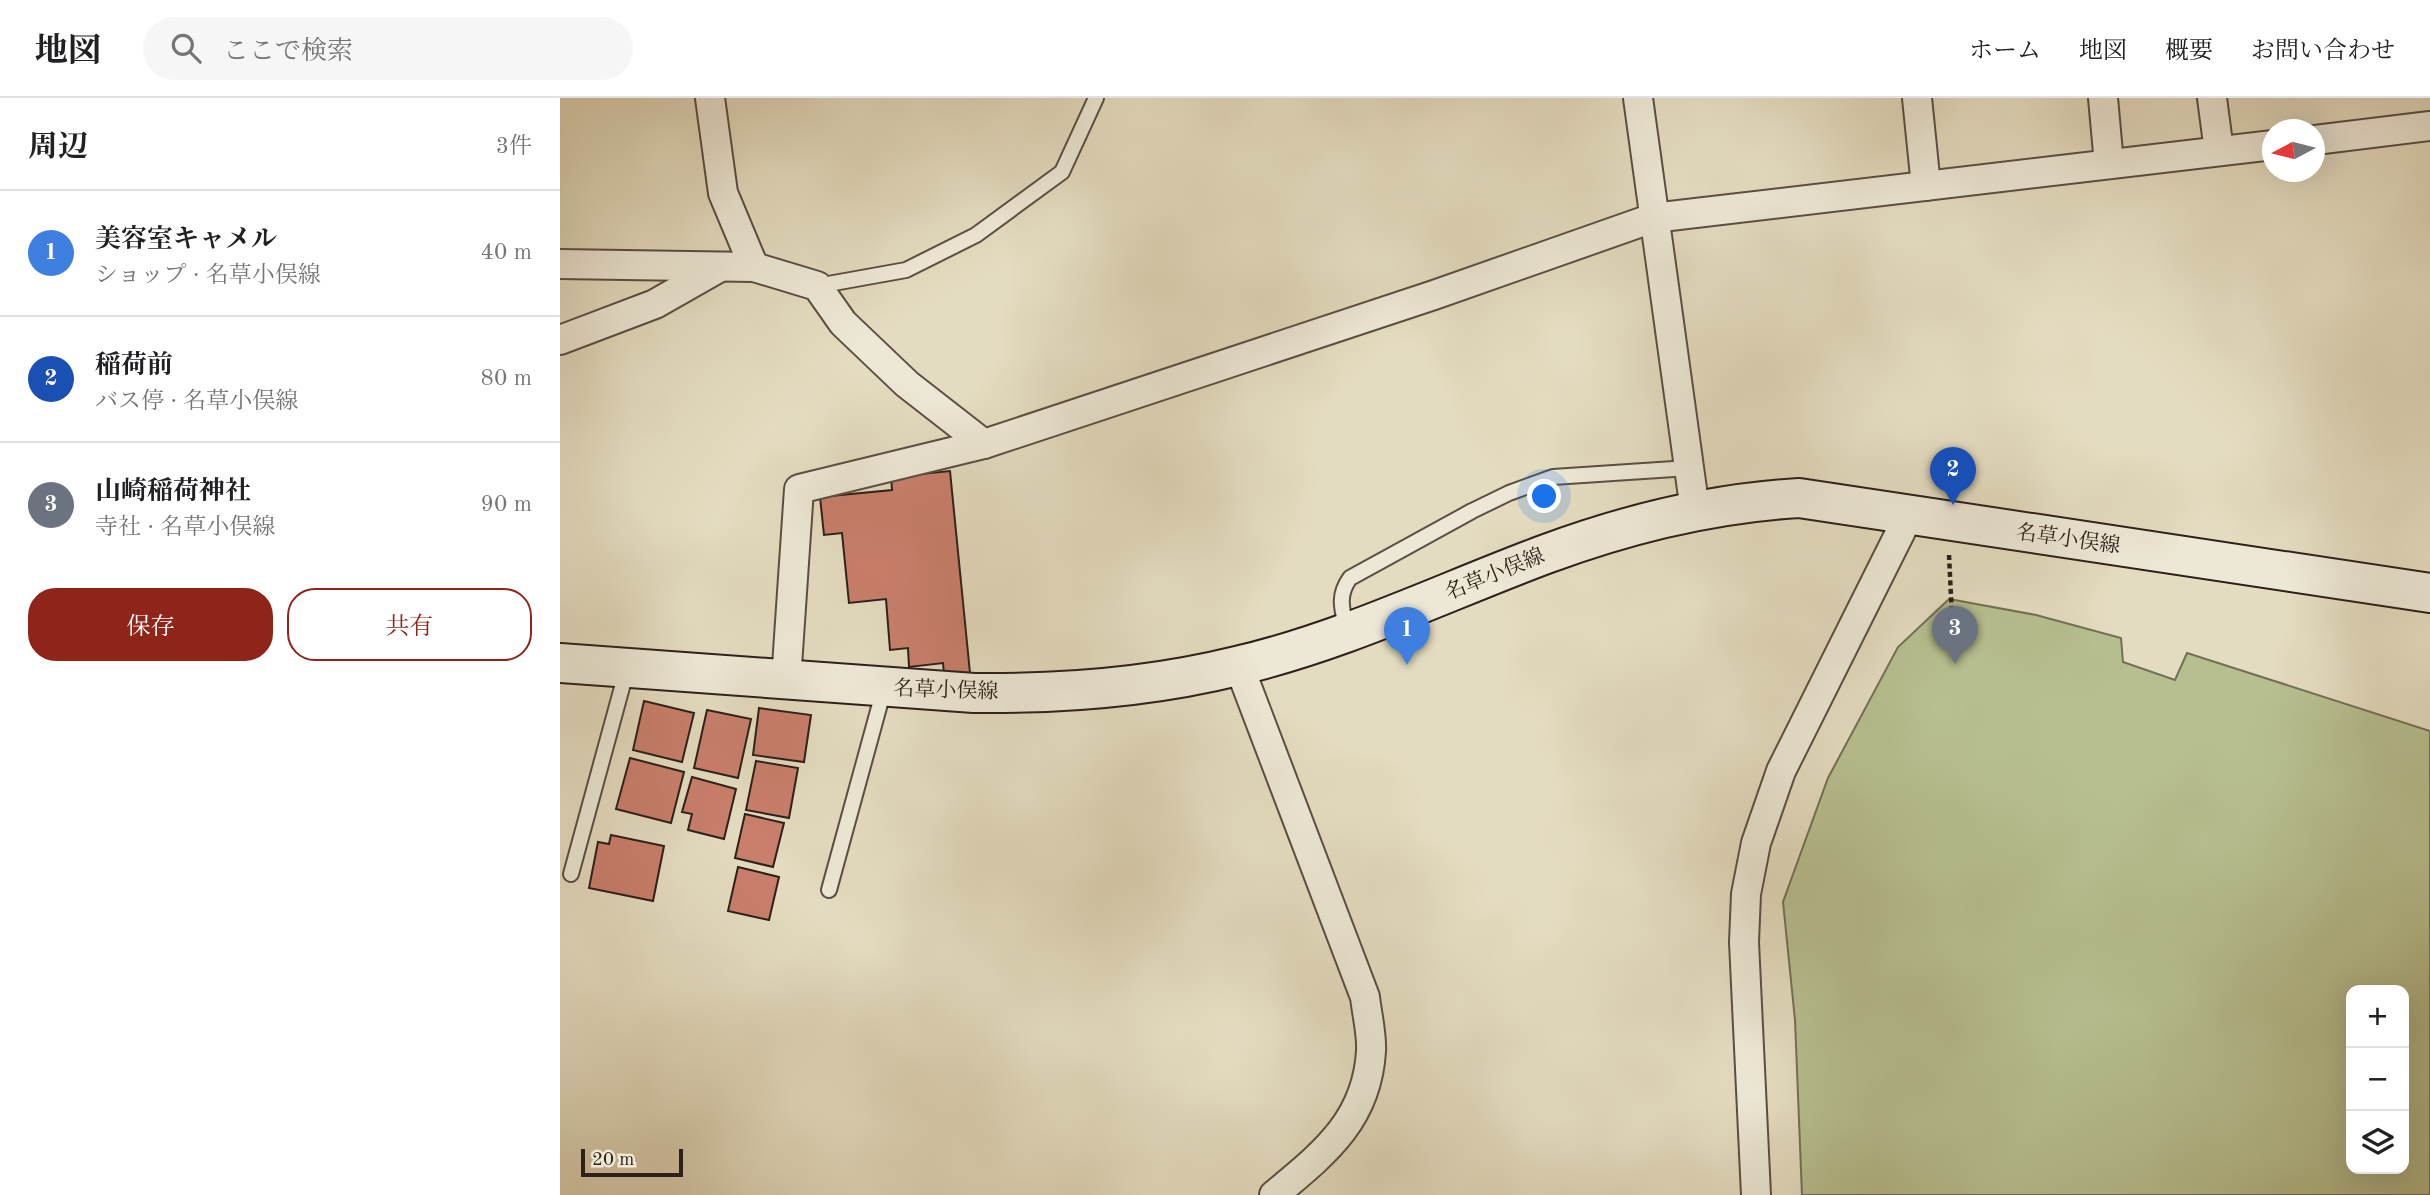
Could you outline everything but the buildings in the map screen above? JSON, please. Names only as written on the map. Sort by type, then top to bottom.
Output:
[{"type":"main road","name":"名草小俣線","points":[[560,663],[884,688],[1028,694],[1141,683],[1239,666],[1347,631],[1548,553],[1695,511],[1748,501],[1799,498],[1948,523],[2430,593]]},
{"type":"street","points":[[710,98],[723,193],[754,267]]},
{"type":"street","points":[[1638,98],[1695,511]]},
{"type":"street","points":[[1917,98],[1926,186]]},
{"type":"street","points":[[2103,98],[2109,164]]},
{"type":"street","points":[[2212,98],[2219,151]]},
{"type":"street","points":[[2325,139],[2430,127]]},
{"type":"street","points":[[786,681],[799,489],[984,444],[1434,295],[1653,218],[2262,146]]},
{"type":"street","points":[[560,264],[754,267],[817,286],[843,323],[907,384],[984,444]]},
{"type":"street","points":[[560,340],[655,304],[721,266]]},
{"type":"street","points":[[1756,1195],[1744,942],[1746,894],[1756,843],[1781,771],[1907,514]]},
{"type":"street","points":[[1239,666],[1365,997],[1371,1050],[1365,1089],[1350,1120],[1330,1148],[1274,1195]]},
{"type":"lane","points":[[817,286],[906,270],[975,235],[1062,172],[1096,98]]},
{"type":"lane","points":[[1347,631],[1340,604],[1342,590],[1350,578],[1509,493],[1553,477],[1689,468]]},
{"type":"lane","points":[[571,874],[627,669]]},
{"type":"lane","points":[[829,890],[884,688]]},
{"type":"path","points":[[1948,523],[1952,638]]},
{"type":"green space","points":[[1949,599],[2036,615],[2121,638],[2123,662],[2175,680],[2187,653],[2430,731],[2430,1195],[1802,1195],[1795,1020],[1783,902],[1828,778],[1898,647]]},
{"type":"place","name":"稲荷前","points":[[1953,505]]},
{"type":"place","name":"山崎稲荷神社","points":[[1955,664]]},
{"type":"place","name":"美容室キャメル","points":[[1407,665]]}]
